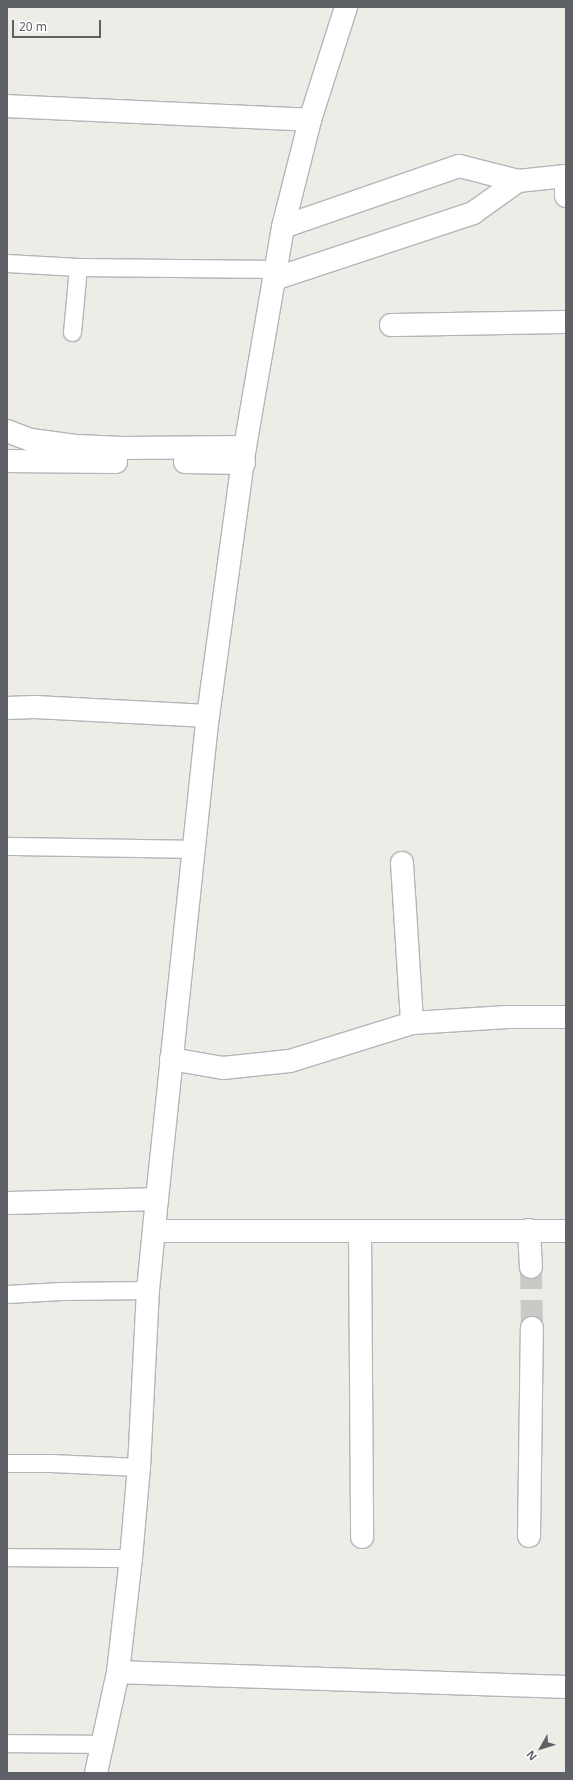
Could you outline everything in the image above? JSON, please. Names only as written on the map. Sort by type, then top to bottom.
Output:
[{"type":"street","points":[[96,1773],[118,1672],[131,1558],[140,1467],[148,1290],[171,1059],[208,716],[244,455],[283,227],[310,120],[346,7]]},
{"type":"street","points":[[7,106],[310,120]]},
{"type":"street","points":[[283,227],[460,166],[518,180],[566,176],[566,196]]},
{"type":"street","points":[[275,274],[473,213],[518,180]]},
{"type":"street","points":[[391,325],[566,322]]},
{"type":"street","points":[[7,431],[31,440],[76,446],[244,455]]},
{"type":"street","points":[[7,461],[244,455]]},
{"type":"street","points":[[7,708],[35,707],[208,716]]},
{"type":"street","points":[[402,864],[412,1023]]},
{"type":"street","points":[[171,1059],[223,1068],[290,1061],[412,1023],[507,1017],[566,1017]]},
{"type":"street","points":[[7,1203],[157,1199]]},
{"type":"street","points":[[529,1230],[531,1267]]},
{"type":"street","points":[[155,1231],[566,1231]]},
{"type":"street","points":[[360,1232],[362,1537]]},
{"type":"street","points":[[529,1536],[532,1328]]},
{"type":"street","points":[[118,1672],[566,1687]]},
{"type":"lane","points":[[7,263],[275,274]]},
{"type":"lane","points":[[72,332],[78,267]]},
{"type":"lane","points":[[7,846],[194,849]]},
{"type":"lane","points":[[7,1294],[61,1291],[148,1290]]},
{"type":"lane","points":[[7,1463],[140,1467]]},
{"type":"lane","points":[[7,1557],[131,1558]]},
{"type":"lane","points":[[7,1743],[102,1744]]},
{"type":"tunnel","points":[[531,1267],[532,1328]]}]
